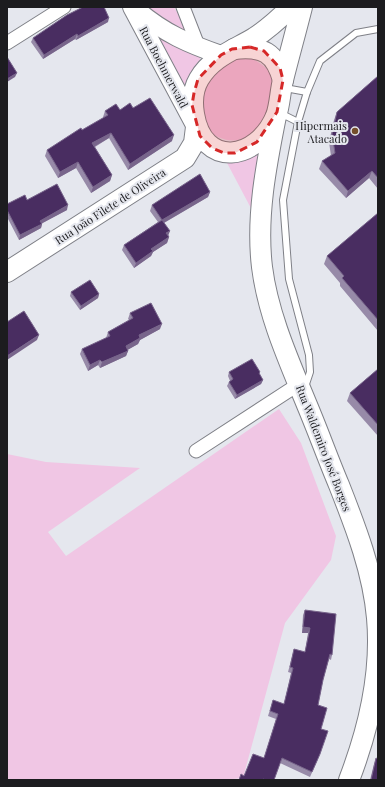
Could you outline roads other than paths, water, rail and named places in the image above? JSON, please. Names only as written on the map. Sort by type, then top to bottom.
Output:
[{"type":"main road","name":"Rua Boehmerwald","points":[[133,7],[167,33],[199,48],[227,52]]},
{"type":"main road","name":"Rua Boehmerwald","points":[[133,7],[196,127]]},
{"type":"main road","points":[[291,7],[267,29],[227,52],[208,67],[198,79],[192,105],[196,127],[200,136],[212,148],[224,153],[235,153],[258,142],[276,114],[282,84],[302,7]]},
{"type":"main road","points":[[227,52],[250,47],[264,51],[274,58],[280,68],[282,84]]},
{"type":"main road","name":"Rua Waldemiro José Borges","points":[[276,114],[264,187],[260,247],[262,268],[273,313],[360,542],[367,565],[377,618],[378,648],[372,706],[349,780]]},
{"type":"main road","name":"Rua João Filete de Oliveira","points":[[7,272],[185,158],[194,143],[196,127]]},
{"type":"street","points":[[7,43],[64,7]]},
{"type":"street","points":[[183,7],[199,48]]},
{"type":"street","points":[[196,451],[301,389]]},
{"type":"lane","points":[[301,389],[310,372],[308,355],[289,279],[283,200],[298,122],[307,92],[320,61],[356,33],[378,29]]},
{"type":"lane","points":[[282,84],[307,92]]},
{"type":"lane","points":[[276,114],[298,122]]},
{"type":"place","name":"Hipermais Atacado","points":[[355,131]]}]
